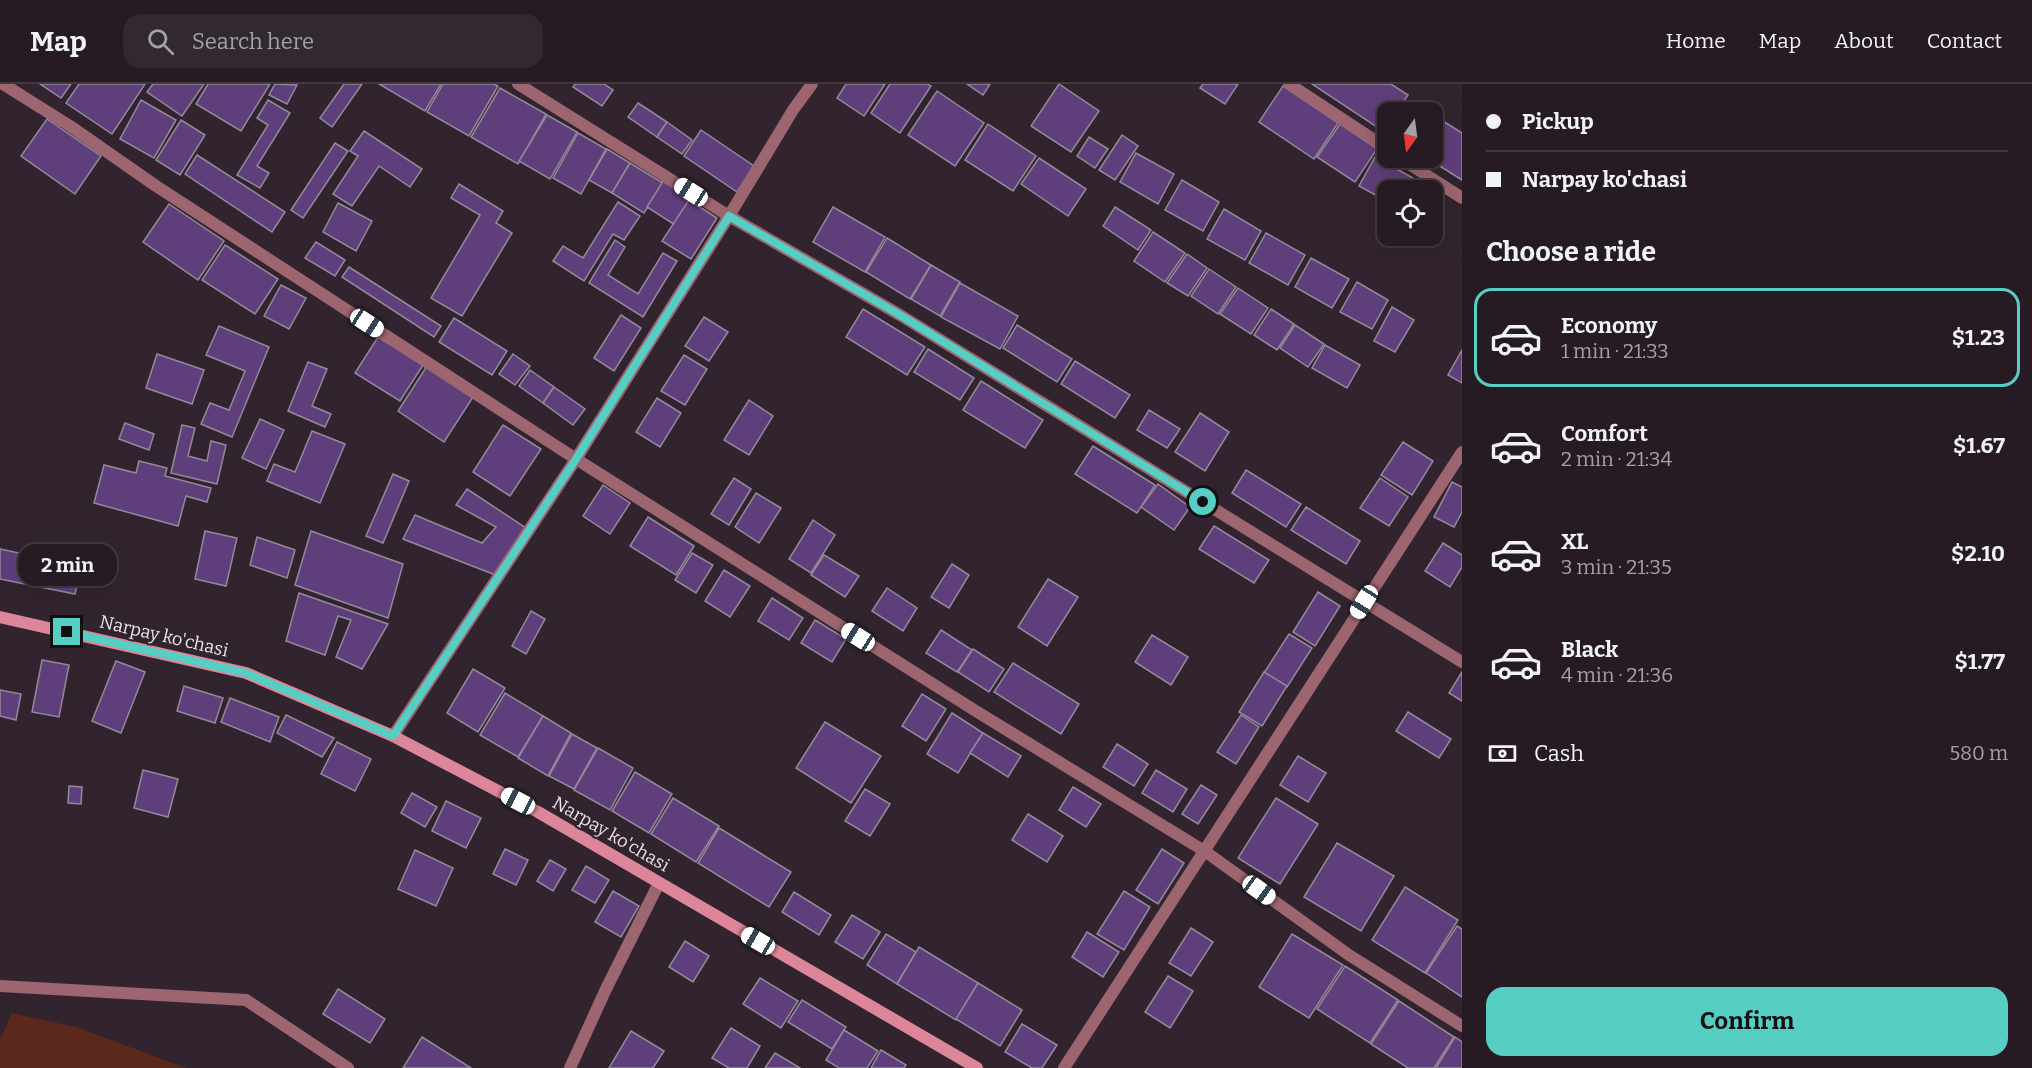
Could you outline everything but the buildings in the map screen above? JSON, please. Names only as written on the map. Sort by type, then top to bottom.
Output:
[{"type":"main road","name":"Narpay ko'chasi","points":[[0,617],[246,673],[393,736],[538,812],[976,1068]]},
{"type":"street","points":[[3,84],[576,459],[979,713],[1206,852],[1349,955],[1462,1026]]},
{"type":"street","points":[[518,84],[729,216],[900,315],[1462,662]]},
{"type":"street","points":[[393,736],[576,459],[793,110],[812,84]]},
{"type":"street","points":[[1289,84],[1377,142]]},
{"type":"street","points":[[1416,168],[1462,198]]},
{"type":"street","points":[[1064,1068],[1206,852],[1364,602],[1460,459]]},
{"type":"street","points":[[570,1068],[606,989],[659,883]]},
{"type":"street","points":[[0,986],[246,1000],[348,1068]]},
{"type":"shaded area","points":[[12,1013],[76,1027],[186,1068],[0,1068],[0,1040]]},
{"type":"route","points":[[67,632],[246,673],[393,736],[576,459],[729,216],[900,315],[1203,502]]}]
